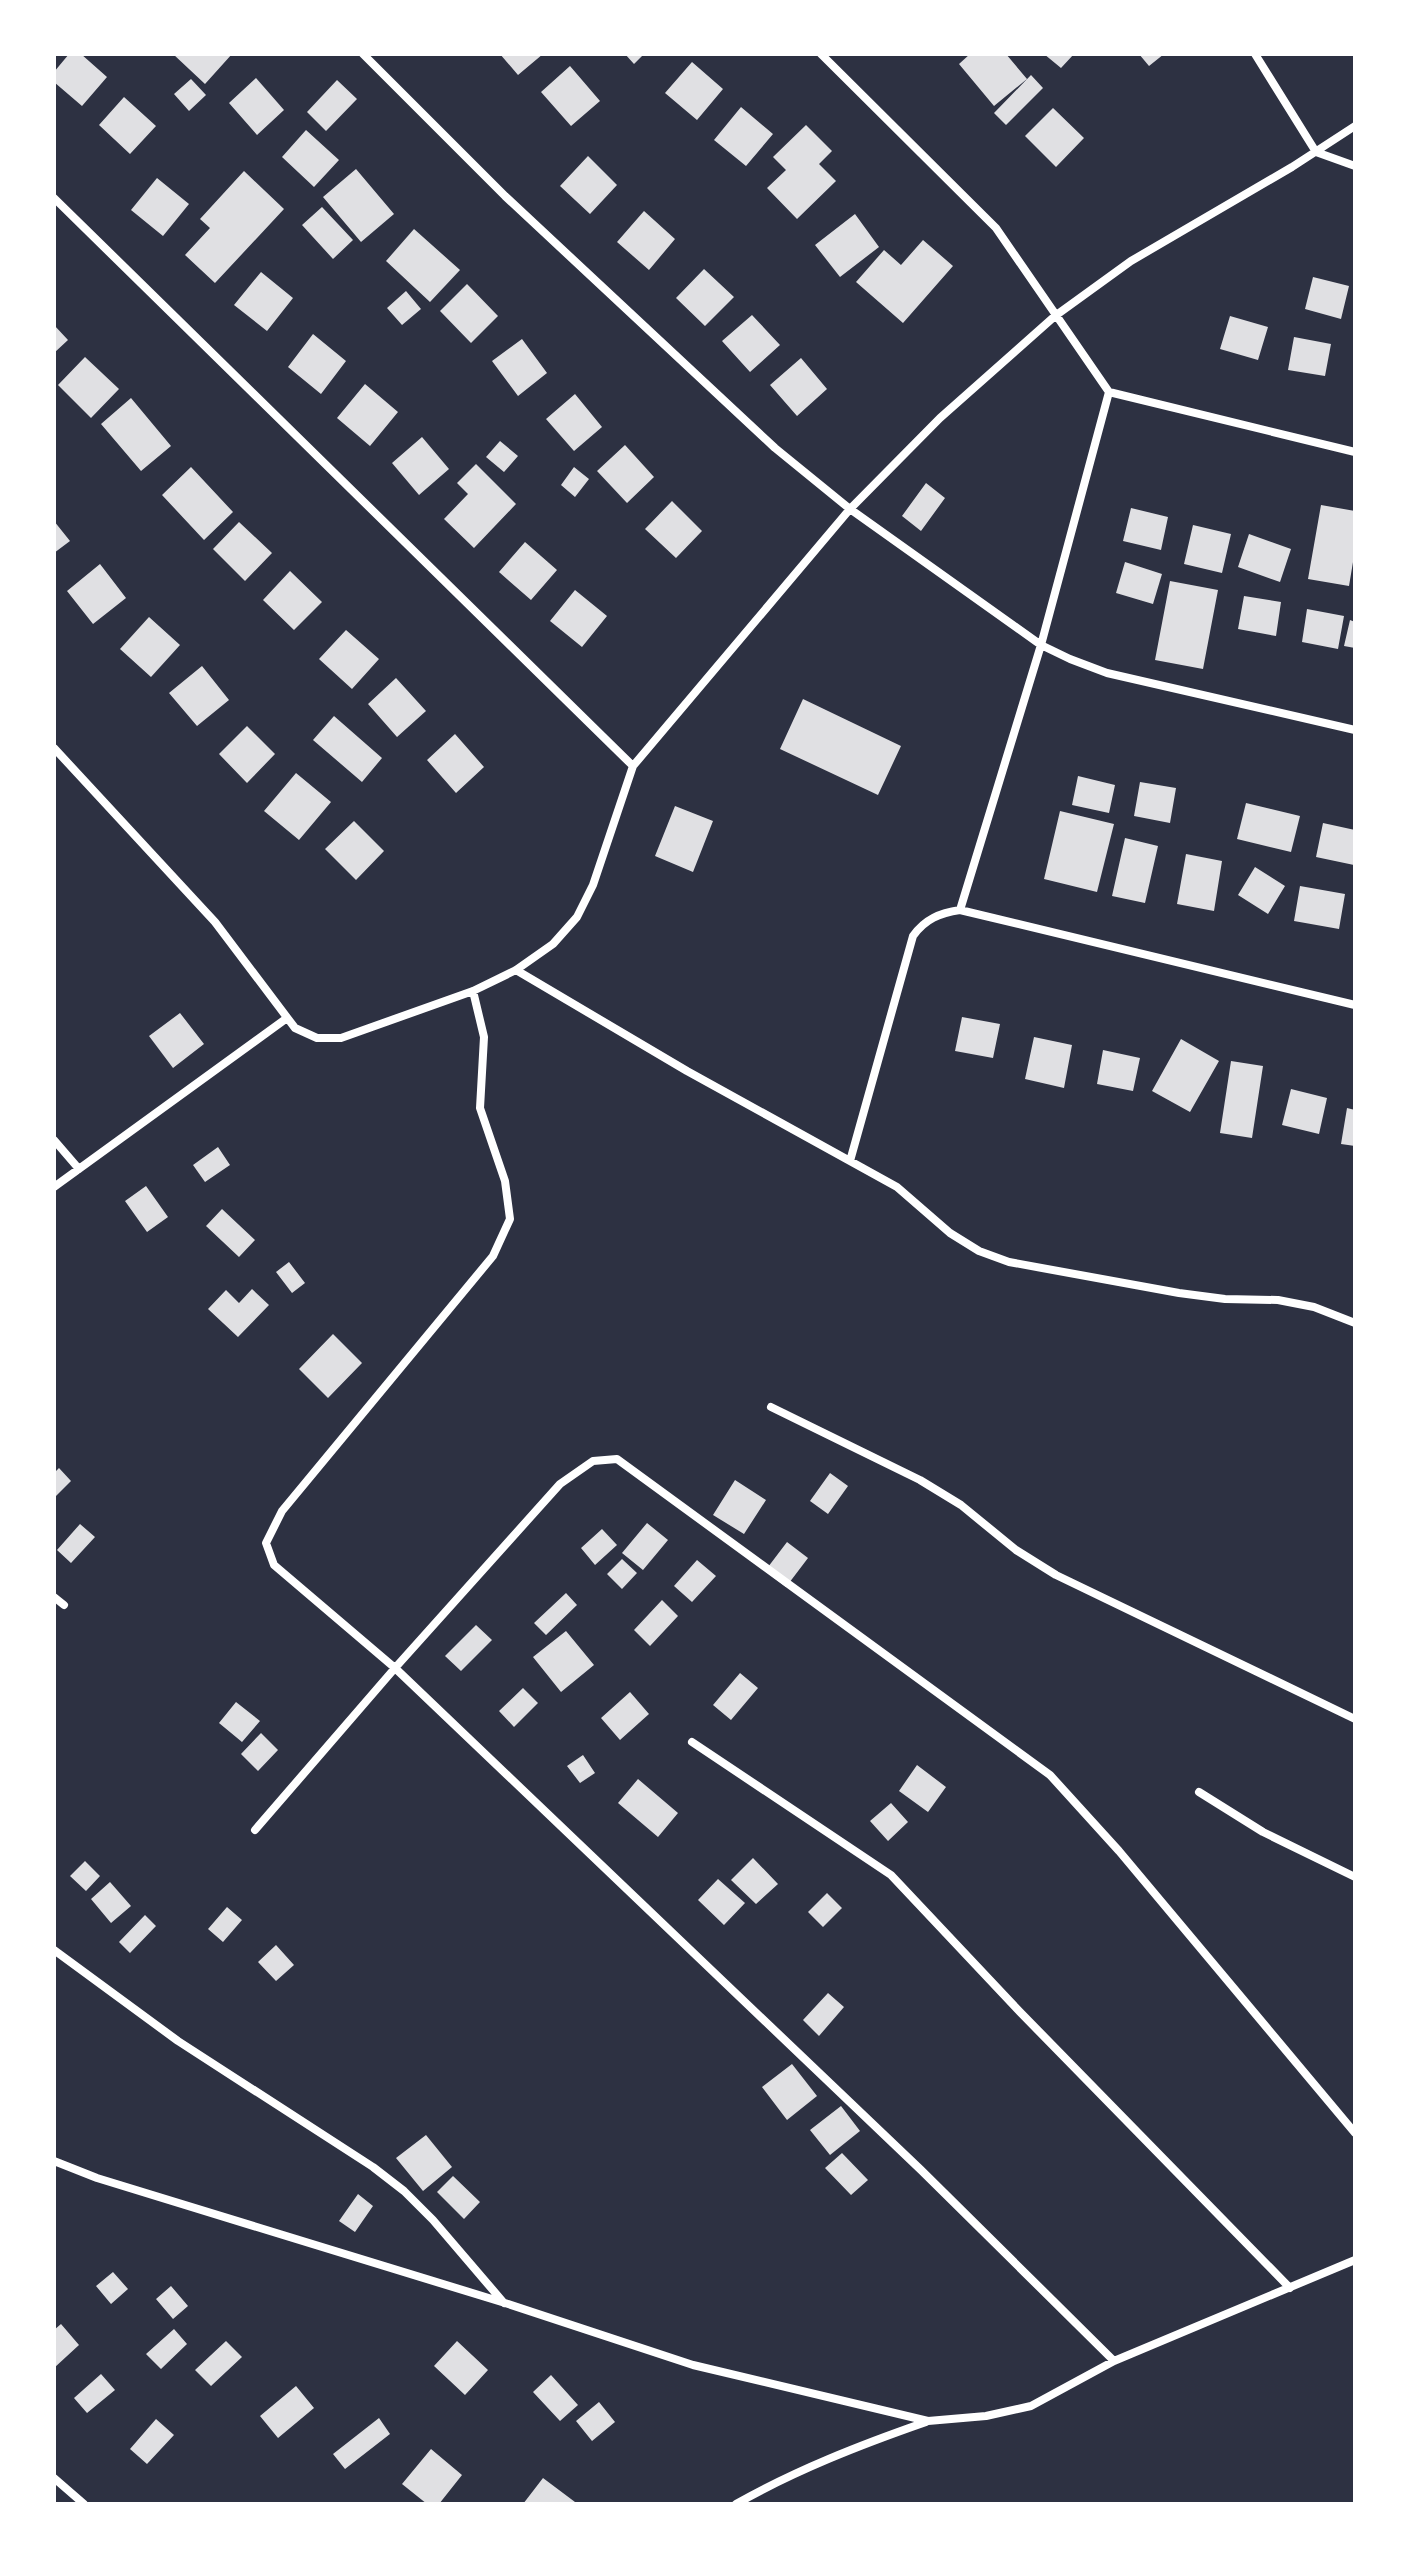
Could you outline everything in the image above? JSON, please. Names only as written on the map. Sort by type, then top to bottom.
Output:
[{"type":"street","points":[[363,54],[505,196],[775,448],[850,509],[1041,645],[1107,673],[1355,730]]},
{"type":"street","points":[[821,54],[996,228],[1109,392],[1355,452]]},
{"type":"street","points":[[1255,54],[1316,152],[1355,166]]},
{"type":"street","points":[[54,748],[215,922],[287,1018],[304,1034],[341,1038],[473,991],[516,970],[553,944],[577,917],[593,885],[633,766],[850,509],[940,418],[1055,316],[1131,261],[1292,167],[1355,126]]},
{"type":"street","points":[[54,198],[633,766]]},
{"type":"street","points":[[960,910],[1041,645],[1109,392]]},
{"type":"street","points":[[850,1161],[913,936],[926,921],[937,915],[960,910],[1355,1005]]},
{"type":"street","points":[[516,970],[687,1071],[897,1187],[950,1233],[979,1251],[1009,1262],[1179,1293],[1225,1299],[1278,1300],[1314,1307],[1355,1323]]},
{"type":"street","points":[[473,991],[484,1037],[480,1108],[505,1181],[510,1219],[493,1256],[282,1511],[266,1543],[274,1565],[395,1668],[921,2170],[1114,2361]]},
{"type":"street","points":[[54,1187],[287,1018]]},
{"type":"street","points":[[54,1140],[79,1169]]},
{"type":"street","points":[[771,1407],[920,1480],[961,1505],[1016,1550],[1056,1575],[1355,1719]]},
{"type":"street","points":[[255,1830],[560,1484],[593,1461],[617,1459],[1050,1775],[1129,1863],[1355,2133]]},
{"type":"street","points":[[54,1597],[64,1605]]},
{"type":"street","points":[[692,1742],[891,1875],[1030,2023],[1290,2288]]},
{"type":"street","points":[[1199,1792],[1263,1832],[1355,1877]]},
{"type":"street","points":[[54,1950],[178,2041],[394,2183],[433,2220],[505,2303]]},
{"type":"street","points":[[54,2161],[97,2178],[505,2303],[693,2365],[928,2421]]},
{"type":"street","points":[[736,2504],[769,2485],[856,2447],[928,2421],[986,2416],[1031,2406],[1114,2361],[1355,2260]]},
{"type":"street","points":[[54,2478],[84,2504]]},
{"type":"building","points":[[69,54],[81,54],[107,77],[82,106],[54,82],[54,72]]},
{"type":"building","points":[[173,54],[232,54],[205,84]]},
{"type":"building","points":[[500,54],[543,54],[518,75]]},
{"type":"building","points":[[625,54],[644,54],[634,64]]},
{"type":"building","points":[[970,54],[1006,54],[1027,79],[994,106],[959,64]]},
{"type":"building","points":[[1044,54],[1074,54],[1061,68]]},
{"type":"building","points":[[1139,54],[1164,54],[1149,66]]},
{"type":"building","points":[[692,62],[723,89],[697,120],[665,93]]},
{"type":"building","points":[[570,66],[600,101],[571,126],[541,92]]},
{"type":"building","points":[[1031,75],[1043,88],[1006,125],[994,113]]},
{"type":"building","points":[[256,78],[284,110],[257,135],[229,103]]},
{"type":"building","points":[[191,79],[206,95],[189,111],[174,94]]},
{"type":"building","points":[[337,80],[357,99],[326,131],[307,112]]},
{"type":"building","points":[[124,97],[156,126],[130,154],[99,125]]},
{"type":"building","points":[[741,107],[773,134],[746,166],[714,140]]},
{"type":"building","points":[[1053,108],[1084,138],[1056,167],[1025,136]]},
{"type":"building","points":[[806,125],[832,151],[819,164],[836,181],[797,219],[767,188],[786,170],[773,157]]},
{"type":"building","points":[[306,130],[339,160],[314,187],[282,157]]},
{"type":"building","points":[[588,156],[617,185],[590,214],[560,186]]},
{"type":"building","points":[[356,169],[394,214],[361,242],[323,197]]},
{"type":"building","points":[[244,171],[284,209],[215,283],[185,255],[210,228],[200,219]]},
{"type":"building","points":[[157,178],[189,204],[163,236],[131,210]]},
{"type":"building","points":[[322,207],[353,240],[333,259],[302,225]]},
{"type":"building","points":[[644,211],[675,239],[649,270],[617,242]]},
{"type":"building","points":[[855,214],[879,247],[840,277],[815,245]]},
{"type":"building","points":[[414,229],[460,270],[430,302],[386,261]]},
{"type":"building","points":[[923,240],[953,266],[903,323],[856,282],[884,250],[901,265]]},
{"type":"building","points":[[704,269],[734,297],[705,326],[676,298]]},
{"type":"building","points":[[261,272],[293,298],[267,331],[234,305]]},
{"type":"building","points":[[1313,277],[1349,286],[1341,319],[1305,309]]},
{"type":"building","points":[[467,284],[498,316],[471,343],[440,311]]},
{"type":"building","points":[[406,291],[421,309],[402,325],[387,308]]},
{"type":"building","points":[[752,315],[780,345],[750,372],[722,341]]},
{"type":"building","points":[[1230,316],[1268,327],[1258,360],[1220,349]]},
{"type":"building","points":[[54,325],[68,340],[54,353]]},
{"type":"building","points":[[313,334],[346,361],[321,394],[288,367]]},
{"type":"building","points":[[1294,337],[1331,344],[1325,376],[1288,370]]},
{"type":"building","points":[[522,339],[547,373],[518,396],[492,361]]},
{"type":"building","points":[[85,357],[119,389],[91,418],[58,385]]},
{"type":"building","points":[[801,358],[827,389],[797,416],[770,385]]},
{"type":"building","points":[[365,384],[398,412],[370,446],[337,418]]},
{"type":"building","points":[[575,394],[602,427],[574,451],[546,419]]},
{"type":"building","points":[[131,398],[171,446],[141,471],[101,424]]},
{"type":"building","points":[[422,437],[449,469],[419,495],[392,463]]},
{"type":"building","points":[[500,441],[518,456],[504,472],[486,457]]},
{"type":"building","points":[[625,445],[654,477],[627,503],[597,471]]},
{"type":"building","points":[[476,464],[516,504],[474,548],[444,519],[468,494],[457,483]]},
{"type":"building","points":[[191,467],[233,512],[204,540],[162,495]]},
{"type":"building","points":[[574,467],[589,479],[575,497],[561,485]]},
{"type":"building","points":[[926,483],[945,498],[921,531],[902,516]]},
{"type":"building","points":[[672,501],[702,531],[676,558],[645,529]]},
{"type":"building","points":[[1321,505],[1355,511],[1355,550],[1349,586],[1308,579]]},
{"type":"building","points":[[1131,508],[1168,517],[1161,550],[1123,541]]},
{"type":"building","points":[[54,521],[70,541],[54,553]]},
{"type":"building","points":[[239,522],[272,553],[245,581],[213,549]]},
{"type":"building","points":[[1193,525],[1231,534],[1222,573],[1184,564]]},
{"type":"building","points":[[1249,534],[1291,549],[1280,582],[1238,567]]},
{"type":"building","points":[[525,542],[557,570],[531,600],[499,572]]},
{"type":"building","points":[[1125,562],[1162,574],[1153,604],[1116,593]]},
{"type":"building","points":[[100,564],[126,598],[93,624],[67,591]]},
{"type":"building","points":[[290,571],[322,602],[294,630],[263,600]]},
{"type":"building","points":[[1170,581],[1218,590],[1203,669],[1155,660]]},
{"type":"building","points":[[575,590],[607,616],[582,647],[550,621]]},
{"type":"building","points":[[1244,596],[1281,602],[1276,636],[1238,629]]},
{"type":"building","points":[[1307,609],[1344,616],[1338,649],[1302,642]]},
{"type":"building","points":[[149,617],[180,645],[151,677],[120,649]]},
{"type":"building","points":[[1350,620],[1355,622],[1355,648],[1344,646]]},
{"type":"building","points":[[346,630],[379,659],[352,689],[319,659]]},
{"type":"building","points":[[202,666],[229,700],[197,726],[169,693]]},
{"type":"building","points":[[396,678],[426,711],[397,737],[368,704]]},
{"type":"building","points":[[803,699],[901,746],[878,795],[780,749]]},
{"type":"building","points":[[334,716],[382,758],[362,782],[313,740]]},
{"type":"building","points":[[247,726],[275,754],[247,783],[219,754]]},
{"type":"building","points":[[455,734],[484,767],[456,793],[427,760]]},
{"type":"building","points":[[296,773],[331,802],[299,840],[264,811]]},
{"type":"building","points":[[1078,776],[1115,785],[1109,813],[1072,805]]},
{"type":"building","points":[[1140,782],[1176,788],[1170,823],[1134,816]]},
{"type":"building","points":[[1246,803],[1300,816],[1291,852],[1237,839]]},
{"type":"building","points":[[675,806],[713,821],[693,872],[655,856]]},
{"type":"building","points":[[1060,811],[1114,824],[1097,892],[1044,879]]},
{"type":"building","points":[[354,821],[384,851],[356,880],[325,849]]},
{"type":"building","points":[[1323,823],[1355,830],[1354,865],[1316,857]]},
{"type":"building","points":[[1125,838],[1158,846],[1145,903],[1112,896]]},
{"type":"building","points":[[1186,854],[1222,861],[1214,911],[1177,904]]},
{"type":"building","points":[[1255,867],[1285,886],[1268,914],[1238,895]]},
{"type":"building","points":[[1300,886],[1345,894],[1339,929],[1294,921]]},
{"type":"building","points":[[180,1013],[204,1044],[173,1068],[149,1036]]},
{"type":"building","points":[[962,1017],[1000,1024],[993,1058],[955,1051]]},
{"type":"building","points":[[1034,1037],[1072,1045],[1064,1088],[1025,1079]]},
{"type":"building","points":[[1181,1039],[1219,1061],[1190,1112],[1152,1091]]},
{"type":"building","points":[[1103,1050],[1140,1058],[1133,1091],[1097,1084]]},
{"type":"building","points":[[1231,1061],[1263,1066],[1252,1138],[1220,1133]]},
{"type":"building","points":[[1291,1089],[1327,1098],[1319,1134],[1282,1125]]},
{"type":"building","points":[[1347,1108],[1355,1110],[1355,1146],[1341,1144]]},
{"type":"building","points":[[218,1147],[230,1165],[205,1182],[193,1165]]},
{"type":"building","points":[[146,1186],[168,1217],[147,1232],[125,1201]]},
{"type":"building","points":[[222,1209],[255,1240],[239,1257],[206,1226]]},
{"type":"building","points":[[289,1262],[305,1283],[292,1293],[276,1272]]},
{"type":"building","points":[[252,1289],[269,1305],[238,1337],[208,1309],[226,1290],[239,1303]]},
{"type":"building","points":[[333,1334],[362,1363],[328,1398],[299,1369]]},
{"type":"building","points":[[59,1468],[71,1481],[54,1498],[54,1473]]},
{"type":"building","points":[[830,1473],[848,1486],[828,1514],[810,1501]]},
{"type":"building","points":[[735,1480],[766,1500],[744,1534],[713,1515]]},
{"type":"building","points":[[647,1523],[668,1540],[643,1570],[622,1553]]},
{"type":"building","points":[[80,1524],[95,1537],[71,1563],[57,1550]]},
{"type":"building","points":[[602,1529],[617,1545],[595,1565],[581,1548]]},
{"type":"building","points":[[787,1542],[808,1558],[786,1587],[765,1571]]},
{"type":"building","points":[[622,1559],[637,1573],[622,1589],[607,1574]]},
{"type":"building","points":[[697,1560],[716,1576],[692,1602],[674,1586]]},
{"type":"building","points":[[566,1593],[577,1605],[546,1635],[534,1623]]},
{"type":"building","points":[[662,1600],[678,1616],[650,1646],[634,1630]]},
{"type":"building","points":[[476,1625],[492,1640],[461,1671],[445,1656]]},
{"type":"building","points":[[566,1631],[594,1665],[561,1692],[533,1657]]},
{"type":"building","points":[[740,1673],[758,1688],[731,1720],[713,1705]]},
{"type":"building","points":[[523,1688],[538,1703],[514,1727],[499,1711]]},
{"type":"building","points":[[630,1692],[649,1714],[620,1740],[601,1718]]},
{"type":"building","points":[[236,1702],[260,1721],[242,1742],[219,1723]]},
{"type":"building","points":[[261,1733],[278,1750],[258,1771],[241,1754]]},
{"type":"building","points":[[583,1755],[595,1773],[580,1783],[567,1766]]},
{"type":"building","points":[[917,1765],[946,1787],[928,1812],[899,1791]]},
{"type":"building","points":[[638,1779],[678,1813],[658,1837],[618,1803]]},
{"type":"building","points":[[891,1803],[908,1822],[888,1841],[870,1821]]},
{"type":"building","points":[[753,1858],[778,1884],[756,1904],[731,1880]]},
{"type":"building","points":[[85,1861],[100,1876],[86,1891],[70,1876]]},
{"type":"building","points":[[718,1879],[745,1903],[724,1925],[698,1900]]},
{"type":"building","points":[[110,1882],[131,1906],[111,1923],[91,1899]]},
{"type":"building","points":[[827,1893],[842,1908],[823,1927],[808,1912]]},
{"type":"building","points":[[227,1907],[242,1920],[223,1942],[208,1929]]},
{"type":"building","points":[[145,1915],[156,1926],[130,1953],[119,1942]]},
{"type":"building","points":[[276,1945],[294,1965],[276,1981],[258,1962]]},
{"type":"building","points":[[828,1993],[844,2007],[819,2036],[803,2020]]},
{"type":"building","points":[[792,2064],[817,2096],[787,2120],[762,2087]]},
{"type":"building","points":[[841,2106],[860,2131],[830,2155],[810,2130]]},
{"type":"building","points":[[426,2135],[452,2167],[423,2191],[396,2158]]},
{"type":"building","points":[[842,2153],[868,2180],[851,2195],[825,2168]]},
{"type":"building","points":[[453,2176],[480,2202],[464,2219],[437,2192]]},
{"type":"building","points":[[358,2194],[373,2206],[355,2232],[339,2221]]},
{"type":"building","points":[[113,2272],[128,2289],[111,2304],[96,2286]]},
{"type":"building","points":[[171,2286],[188,2306],[173,2319],[156,2299]]},
{"type":"building","points":[[61,2324],[79,2345],[54,2368],[54,2330]]},
{"type":"building","points":[[174,2329],[187,2344],[161,2369],[146,2354]]},
{"type":"building","points":[[226,2341],[242,2357],[211,2386],[195,2370]]},
{"type":"building","points":[[457,2341],[488,2370],[465,2395],[434,2366]]},
{"type":"building","points":[[101,2374],[115,2390],[87,2413],[74,2398]]},
{"type":"building","points":[[551,2375],[578,2405],[560,2421],[533,2392]]},
{"type":"building","points":[[296,2386],[314,2408],[278,2438],[260,2416]]},
{"type":"building","points":[[599,2402],[615,2422],[592,2441],[576,2421]]},
{"type":"building","points":[[379,2418],[390,2434],[345,2469],[333,2454]]},
{"type":"building","points":[[156,2419],[174,2435],[147,2464],[130,2449]]},
{"type":"building","points":[[431,2449],[462,2475],[439,2504],[427,2504],[402,2484]]},
{"type":"building","points":[[543,2478],[575,2502],[523,2504]]}]
